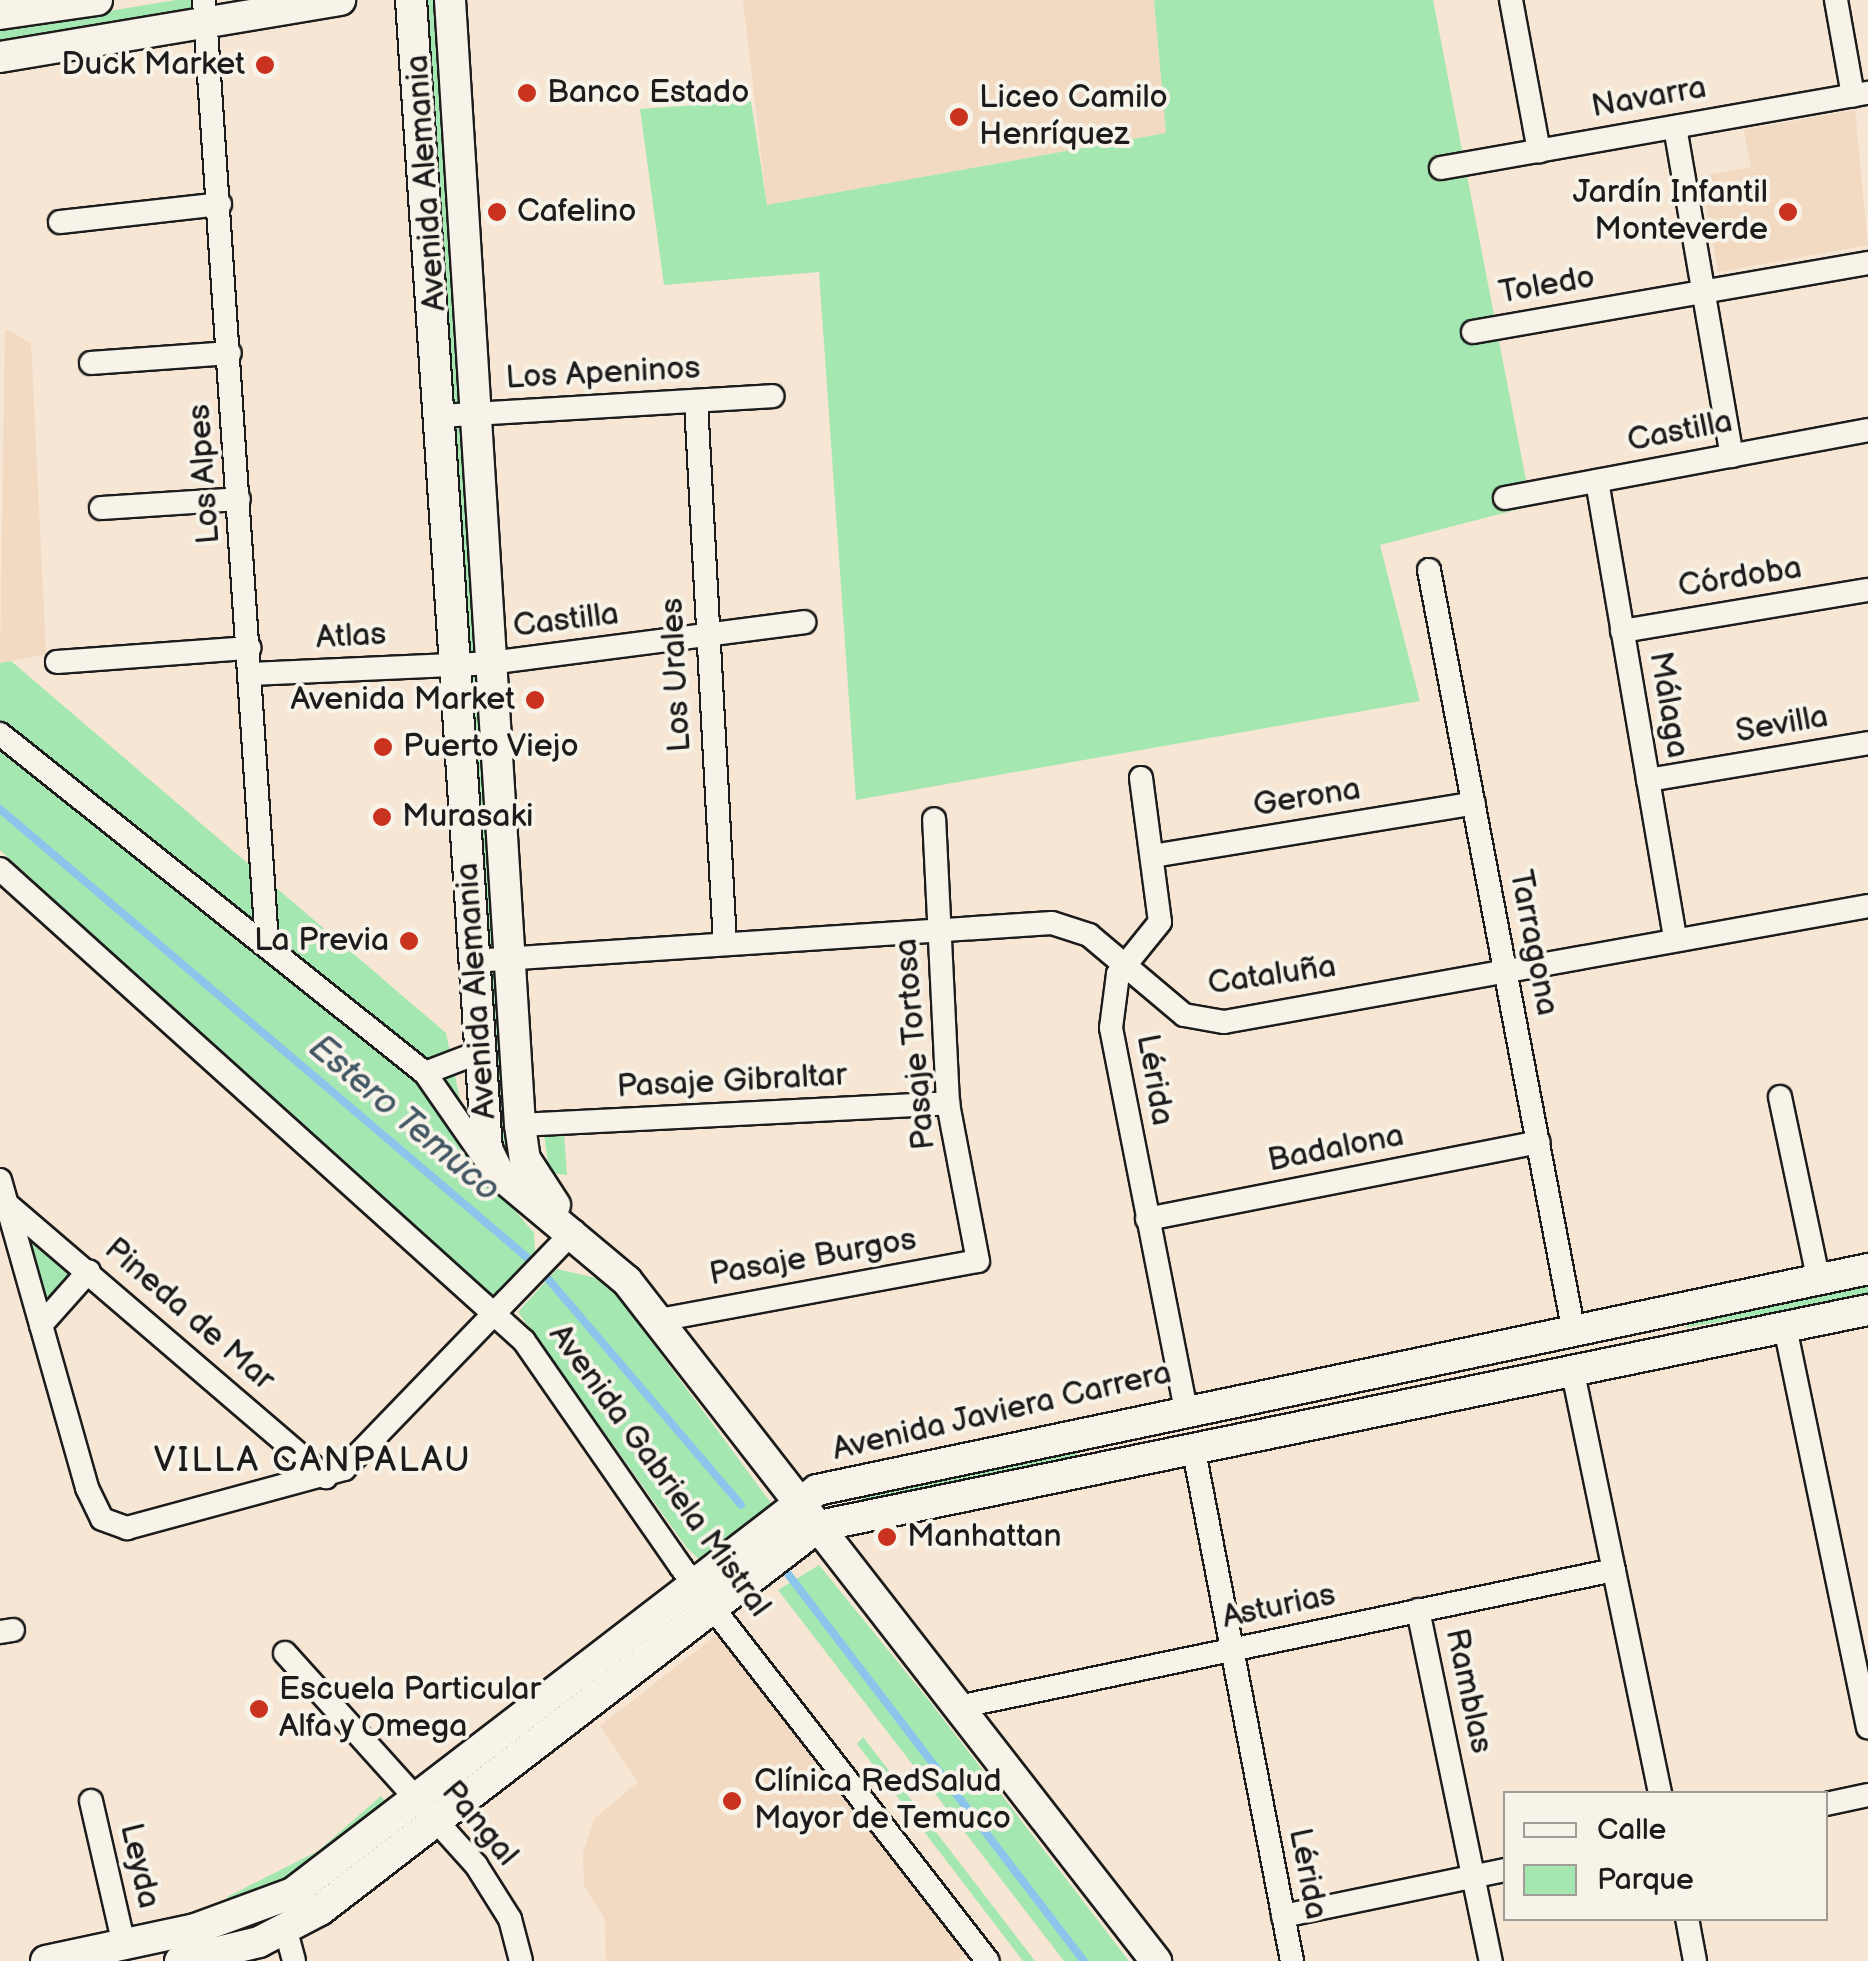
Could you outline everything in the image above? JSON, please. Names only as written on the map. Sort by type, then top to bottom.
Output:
[{"type":"main road","points":[[0,14],[97,0]]},
{"type":"main road","points":[[0,57],[206,12],[340,0]]},
{"type":"main road","name":"Avenida Alemania","points":[[411,0],[481,1130],[499,1174]]},
{"type":"main road","name":"Avenida Alemania","points":[[450,0],[520,1126],[533,1176],[566,1239]]},
{"type":"main road","points":[[499,1174],[659,1320],[1156,1961]]},
{"type":"main road","name":"Avenida Javiera Carrera","points":[[180,1961],[290,1946],[424,1807],[692,1582],[818,1490],[1185,1406],[1868,1269]]},
{"type":"main road","name":"Avenida Javiera Carrera","points":[[64,1959],[278,1901],[424,1807],[712,1608],[820,1526],[1192,1446],[1868,1310]]},
{"type":"main road","points":[[1524,1338],[1572,1368],[1623,1318]]},
{"type":"main road","points":[[1154,1455],[1185,1406]]},
{"type":"street","points":[[1511,0],[1538,151]]},
{"type":"street","points":[[1836,0],[1860,94]]},
{"type":"street","name":"Los Alpes","points":[[206,12],[266,944]]},
{"type":"street","name":"Navarra","points":[[1442,168],[1860,94]]},
{"type":"street","points":[[1675,127],[1732,456]]},
{"type":"street","points":[[60,222],[220,204]]},
{"type":"street","name":"Toledo","points":[[1473,332],[1868,263]]},
{"type":"street","points":[[91,363],[230,353]]},
{"type":"street","name":"Los Apeninos","points":[[438,416],[772,396]]},
{"type":"street","name":"Los Urales","points":[[696,402],[725,944]]},
{"type":"street","name":"Castilla","points":[[1505,498],[1868,430]]},
{"type":"street","name":"Málaga","points":[[1596,482],[1675,940]]},
{"type":"street","points":[[101,508],[240,499]]},
{"type":"street","name":"Tarragona","points":[[1430,570],[1573,1328]]},
{"type":"street","name":"Córdoba","points":[[1622,630],[1868,590]]},
{"type":"street","name":"Castilla","points":[[454,664],[707,637],[804,622]]},
{"type":"street","points":[[57,662],[249,648]]},
{"type":"street","name":"Atlas","points":[[251,674],[454,664]]},
{"type":"street","points":[[0,734],[425,1073],[499,1174]]},
{"type":"street","name":"Sevilla","points":[[1648,780],[1868,743]]},
{"type":"street","name":"Lérida","points":[[1141,778],[1160,922],[1124,963],[1111,1028],[1185,1406]]},
{"type":"street","name":"Gerona","points":[[1152,856],[1474,803]]},
{"type":"street","name":"Pasaje Tortosa","points":[[934,819],[948,1103],[978,1261]]},
{"type":"street","name":"Avenida Gabriela Mistral","points":[[0,870],[502,1308],[692,1582],[988,1961]]},
{"type":"street","name":"Cataluña","points":[[472,961],[1065,925],[1124,963],[1175,1009],[1209,1022],[1868,906]]},
{"type":"street","points":[[425,1073],[477,1053]]},
{"type":"street","points":[[1780,1097],[1818,1278]]},
{"type":"street","name":"Pasaje Gibraltar","points":[[520,1126],[948,1103]]},
{"type":"street","name":"Badalona","points":[[1147,1219],[1538,1142]]},
{"type":"street","points":[[0,1180],[102,1519],[127,1528],[326,1478],[502,1308],[566,1239]]},
{"type":"street","name":"Pineda de Mar","points":[[7,1204],[89,1270],[326,1478]]},
{"type":"street","name":"Pasaje Burgos","points":[[659,1320],[978,1261]]},
{"type":"street","points":[[41,1325],[89,1270]]},
{"type":"street","points":[[1785,1326],[1868,1728]]},
{"type":"street","points":[[1572,1368],[1659,1791]]},
{"type":"street","name":"Lérida","points":[[1192,1446],[1292,1961]]},
{"type":"street","name":"Asturias","points":[[958,1707],[1614,1570]]},
{"type":"street","name":"Ramblas","points":[[1418,1610],[1491,1961]]},
{"type":"street","name":"Pangal","points":[[285,1654],[424,1807],[494,1891],[520,1961]]},
{"type":"street","points":[[1828,1804],[1868,1795]]},
{"type":"street","name":"Leyda","points":[[90,1801],[124,1945]]},
{"type":"street","points":[[1282,1916],[1503,1871]]},
{"type":"street","points":[[1687,1921],[1696,1961]]},
{"type":"shaded area","name":"Liceo Camilo Henríquez","points":[[743,0],[1154,0],[1166,133],[767,205]]},
{"type":"shaded area","name":"Jardín Infantil Monteverde","points":[[1855,110],[1868,245],[1718,272],[1701,176],[1751,167],[1744,130]]},
{"type":"shaded area","points":[[5,329],[31,343],[46,654],[0,663]]},
{"type":"shaded area","name":"Clínica RedSalud Mayor de Temuco","points":[[719,1633],[965,1953],[957,1961],[606,1961],[605,1919],[584,1886],[583,1854],[594,1819],[638,1782],[600,1726]]},
{"type":"green space","points":[[194,0],[200,16],[0,48],[0,29]]},
{"type":"green space","points":[[427,0],[440,0],[502,947],[487,947]]},
{"type":"green space","points":[[1154,0],[1433,0],[1531,506],[1380,545],[1420,701],[856,800],[819,272],[664,285],[640,109],[751,101],[767,205],[1166,133]]},
{"type":"green space","points":[[11,661],[446,1033],[473,1161],[534,1233],[535,1251],[491,1299],[0,850],[0,663]]},
{"type":"green space","points":[[502,969],[510,1119],[508,1153],[495,1119],[485,970]]},
{"type":"green space","points":[[564,1132],[567,1175],[549,1173],[544,1133]]},
{"type":"green space","points":[[23,1221],[75,1269],[45,1304]]},
{"type":"green space","points":[[557,1269],[596,1278],[621,1300],[774,1507],[725,1547],[700,1560],[687,1548],[518,1312]]},
{"type":"green space","points":[[1868,1280],[1868,1296],[1684,1328],[1709,1309]]},
{"type":"green space","points":[[1089,1440],[1073,1459],[863,1504],[854,1491]]},
{"type":"green space","points":[[819,1565],[931,1703],[1129,1961],[1064,1961],[778,1590]]},
{"type":"green space","points":[[863,1737],[1035,1961],[1023,1961],[857,1744]]},
{"type":"green space","points":[[381,1796],[387,1804],[318,1863],[230,1910],[227,1897],[318,1851]]},
{"type":"waterway","name":"Estero Temuco","points":[[0,809],[537,1266],[741,1505]]},
{"type":"waterway","name":"Estero Temuco","points":[[788,1574],[1084,1961]]},
{"type":"place","name":"Duck Market","points":[[265,65]]},
{"type":"place","name":"Banco Estado","points":[[527,93]]},
{"type":"place","name":"Liceo Camilo Henríquez","points":[[959,117]]},
{"type":"place","name":"Cafelino","points":[[497,212]]},
{"type":"place","name":"Jardín Infantil Monteverde","points":[[1788,212]]},
{"type":"place","name":"Avenida Market","points":[[535,700]]},
{"type":"place","name":"Puerto Viejo","points":[[383,747]]},
{"type":"place","name":"Murasaki","points":[[382,817]]},
{"type":"place","name":"La Previa","points":[[409,941]]},
{"type":"place","name":"Manhattan","points":[[887,1537]]},
{"type":"place","name":"Escuela Particular Alfa y Omega","points":[[259,1709]]},
{"type":"place","name":"Clínica RedSalud Mayor de Temuco","points":[[732,1801]]},
{"type":"district","name":"VILLA CANPALAU","points":[[313,1461]]}]
